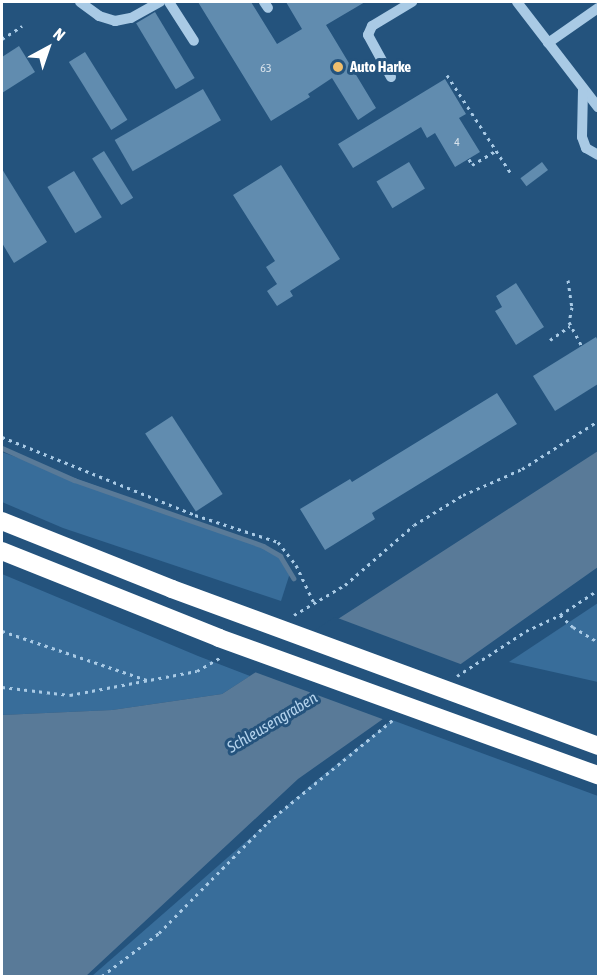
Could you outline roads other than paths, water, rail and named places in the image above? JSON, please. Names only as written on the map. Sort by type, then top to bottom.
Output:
[{"type":"highway","points":[[2,521],[248,617],[447,686],[598,746]]},
{"type":"highway","points":[[2,551],[223,646],[598,775]]},
{"type":"street","points":[[80,2],[99,16],[115,21],[131,18],[160,2]]},
{"type":"street","points":[[169,2],[194,41]]},
{"type":"street","points":[[391,77],[368,35],[372,26],[412,2]]},
{"type":"street","points":[[517,2],[583,88],[596,101]]},
{"type":"street","points":[[548,43],[598,8]]},
{"type":"street","points":[[583,88],[582,137],[586,148],[598,155]]},
{"type":"water","name":"Schleusengraben","points":[[598,451],[598,567],[298,779],[86,976],[2,976],[2,715],[112,710],[222,694]]},
{"type":"waterway","points":[[2,448],[74,480],[263,546],[280,556],[293,578]]},
{"type":"place","name":"Auto Harke","points":[[338,67]]}]
